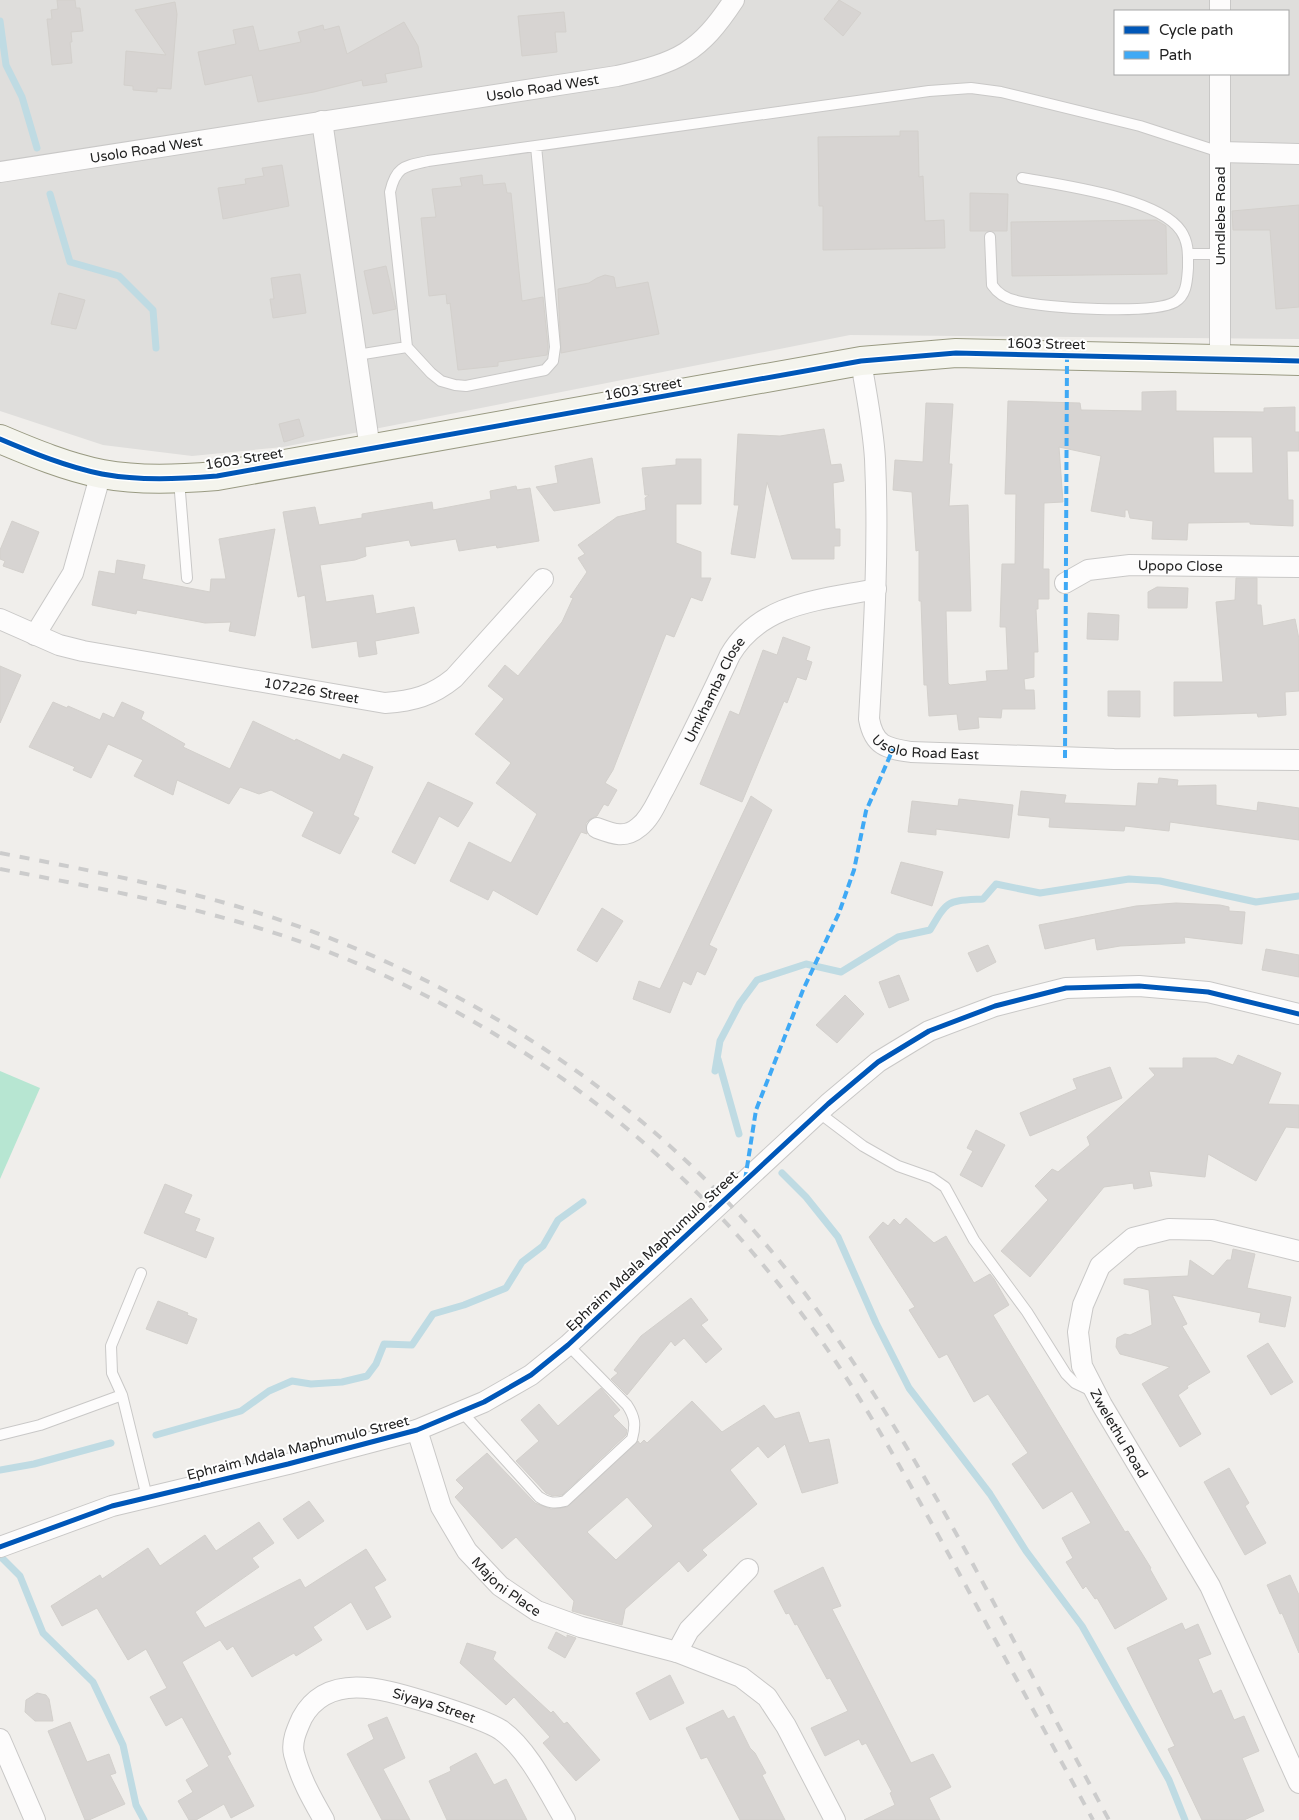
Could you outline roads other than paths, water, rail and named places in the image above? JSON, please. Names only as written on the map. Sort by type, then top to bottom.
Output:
[{"type":"street","name":"Usolo Road West","points":[[0,172],[607,77],[660,66],[697,46],[716,28],[734,0]]},
{"type":"street","name":"Umdlebe Road","points":[[1220,75],[1220,359]]},
{"type":"street","points":[[322,121],[358,355],[370,449]]},
{"type":"street","points":[[1220,152],[1299,154]]},
{"type":"street","name":"1603 Street","points":[[0,439],[43,457],[101,474],[134,478],[179,479],[217,476],[861,361],[956,353],[1299,361]]},
{"type":"street","name":"Usolo Road East","points":[[861,361],[874,457],[876,589],[869,718],[875,737],[883,745],[893,750],[911,752],[1065,758],[1299,760]]},
{"type":"street","points":[[35,635],[72,573],[101,474]]},
{"type":"street","name":"Upopo Close","points":[[1065,583],[1088,570],[1130,565],[1299,567]]},
{"type":"street","name":"107226 Street","points":[[0,620],[59,645],[93,653],[385,703],[404,702],[438,691],[454,678],[543,580]]},
{"type":"street","name":"Umkhamba Close","points":[[597,828],[618,836],[640,827],[648,818],[681,758],[730,655],[740,639],[753,627],[771,615],[796,605],[876,589]]},
{"type":"street","name":"Ephraim Mdala Maphumulo Street","points":[[9,1543],[112,1506],[288,1464],[417,1430],[484,1402],[532,1375],[568,1346],[818,1112],[878,1062],[929,1031],[995,1006],[1066,988],[1139,986],[1208,992],[1299,1014]]},
{"type":"street","name":"Zwelethu Road","points":[[1299,1251],[1212,1230],[1169,1229],[1133,1238],[1100,1266],[1083,1305],[1078,1332],[1082,1366],[1095,1392],[1210,1586],[1299,1783]]},
{"type":"street","name":"Majoni Place","points":[[417,1430],[441,1507],[467,1551],[500,1586],[537,1611],[581,1627],[677,1652],[741,1677],[767,1697],[786,1726],[835,1820]]},
{"type":"street","points":[[677,1652],[689,1630],[748,1569]]},
{"type":"street","name":"Siyaya Street","points":[[324,1820],[304,1784],[293,1752],[295,1731],[307,1710],[328,1694],[353,1687],[382,1689],[444,1708],[501,1730],[532,1762],[565,1820]]},
{"type":"street","points":[[0,1739],[35,1820]]},
{"type":"lane","points":[[536,146],[555,347],[553,361],[544,370],[466,386],[441,381],[430,373],[408,347],[390,192],[398,171],[407,165],[428,161],[929,91],[971,88],[1001,92],[1140,126],[1220,152]]},
{"type":"lane","points":[[990,237],[990,278],[996,291],[1016,301],[1059,308],[1146,308],[1167,305],[1177,300],[1184,293],[1188,254],[1186,240],[1180,229],[1164,216],[1132,202],[1085,190],[1022,178]]},
{"type":"lane","points":[[1188,254],[1220,254]]},
{"type":"lane","points":[[358,355],[408,347]]},
{"type":"lane","points":[[179,479],[187,578]]},
{"type":"lane","points":[[818,1112],[864,1146],[898,1166],[932,1178],[945,1187],[974,1240],[1027,1312],[1066,1374],[1075,1383],[1095,1392]]},
{"type":"lane","points":[[141,1273],[111,1346],[112,1373],[122,1395],[147,1497]]},
{"type":"lane","points":[[461,1411],[538,1497],[546,1502],[556,1504],[565,1501],[632,1439],[635,1429],[634,1415],[627,1405],[568,1346]]},
{"type":"lane","points":[[0,1436],[40,1425],[122,1395]]},
{"type":"waterway","points":[[0,21],[6,65],[22,97],[37,148]]},
{"type":"waterway","points":[[50,194],[70,262],[119,276],[153,310],[156,348]]},
{"type":"waterway","points":[[715,1071],[720,1041],[740,1003],[757,980],[806,964],[841,972],[898,937],[930,930],[945,907],[962,900],[983,899],[996,884],[1040,893],[1129,879],[1160,881],[1256,902],[1299,896]]},
{"type":"waterway","points":[[718,1059],[739,1134]]},
{"type":"waterway","points":[[782,1173],[806,1197],[838,1237],[876,1323],[909,1388],[990,1494],[1026,1551],[1082,1626],[1169,1780],[1185,1820]]},
{"type":"waterway","points":[[156,1435],[241,1411],[269,1391],[292,1381],[311,1384],[342,1382],[367,1376],[376,1364],[384,1344],[412,1345],[433,1314],[464,1305],[506,1288],[522,1262],[543,1246],[558,1220],[583,1202]]},
{"type":"waterway","points":[[0,1470],[34,1464],[111,1443]]},
{"type":"waterway","points":[[0,1556],[20,1576],[43,1633],[93,1682],[123,1745],[136,1805],[144,1820]]},
{"type":"railway","points":[[0,853],[178,891],[236,906],[321,935],[404,970],[483,1011],[558,1058],[630,1112],[697,1171],[759,1236],[815,1307],[857,1368],[934,1494],[1109,1820]]},
{"type":"railway","points":[[0,869],[188,908],[280,935],[370,969],[433,999],[493,1033],[551,1070],[606,1111],[658,1156],[708,1203],[754,1254],[798,1309],[841,1370],[918,1498],[1093,1820]]}]
